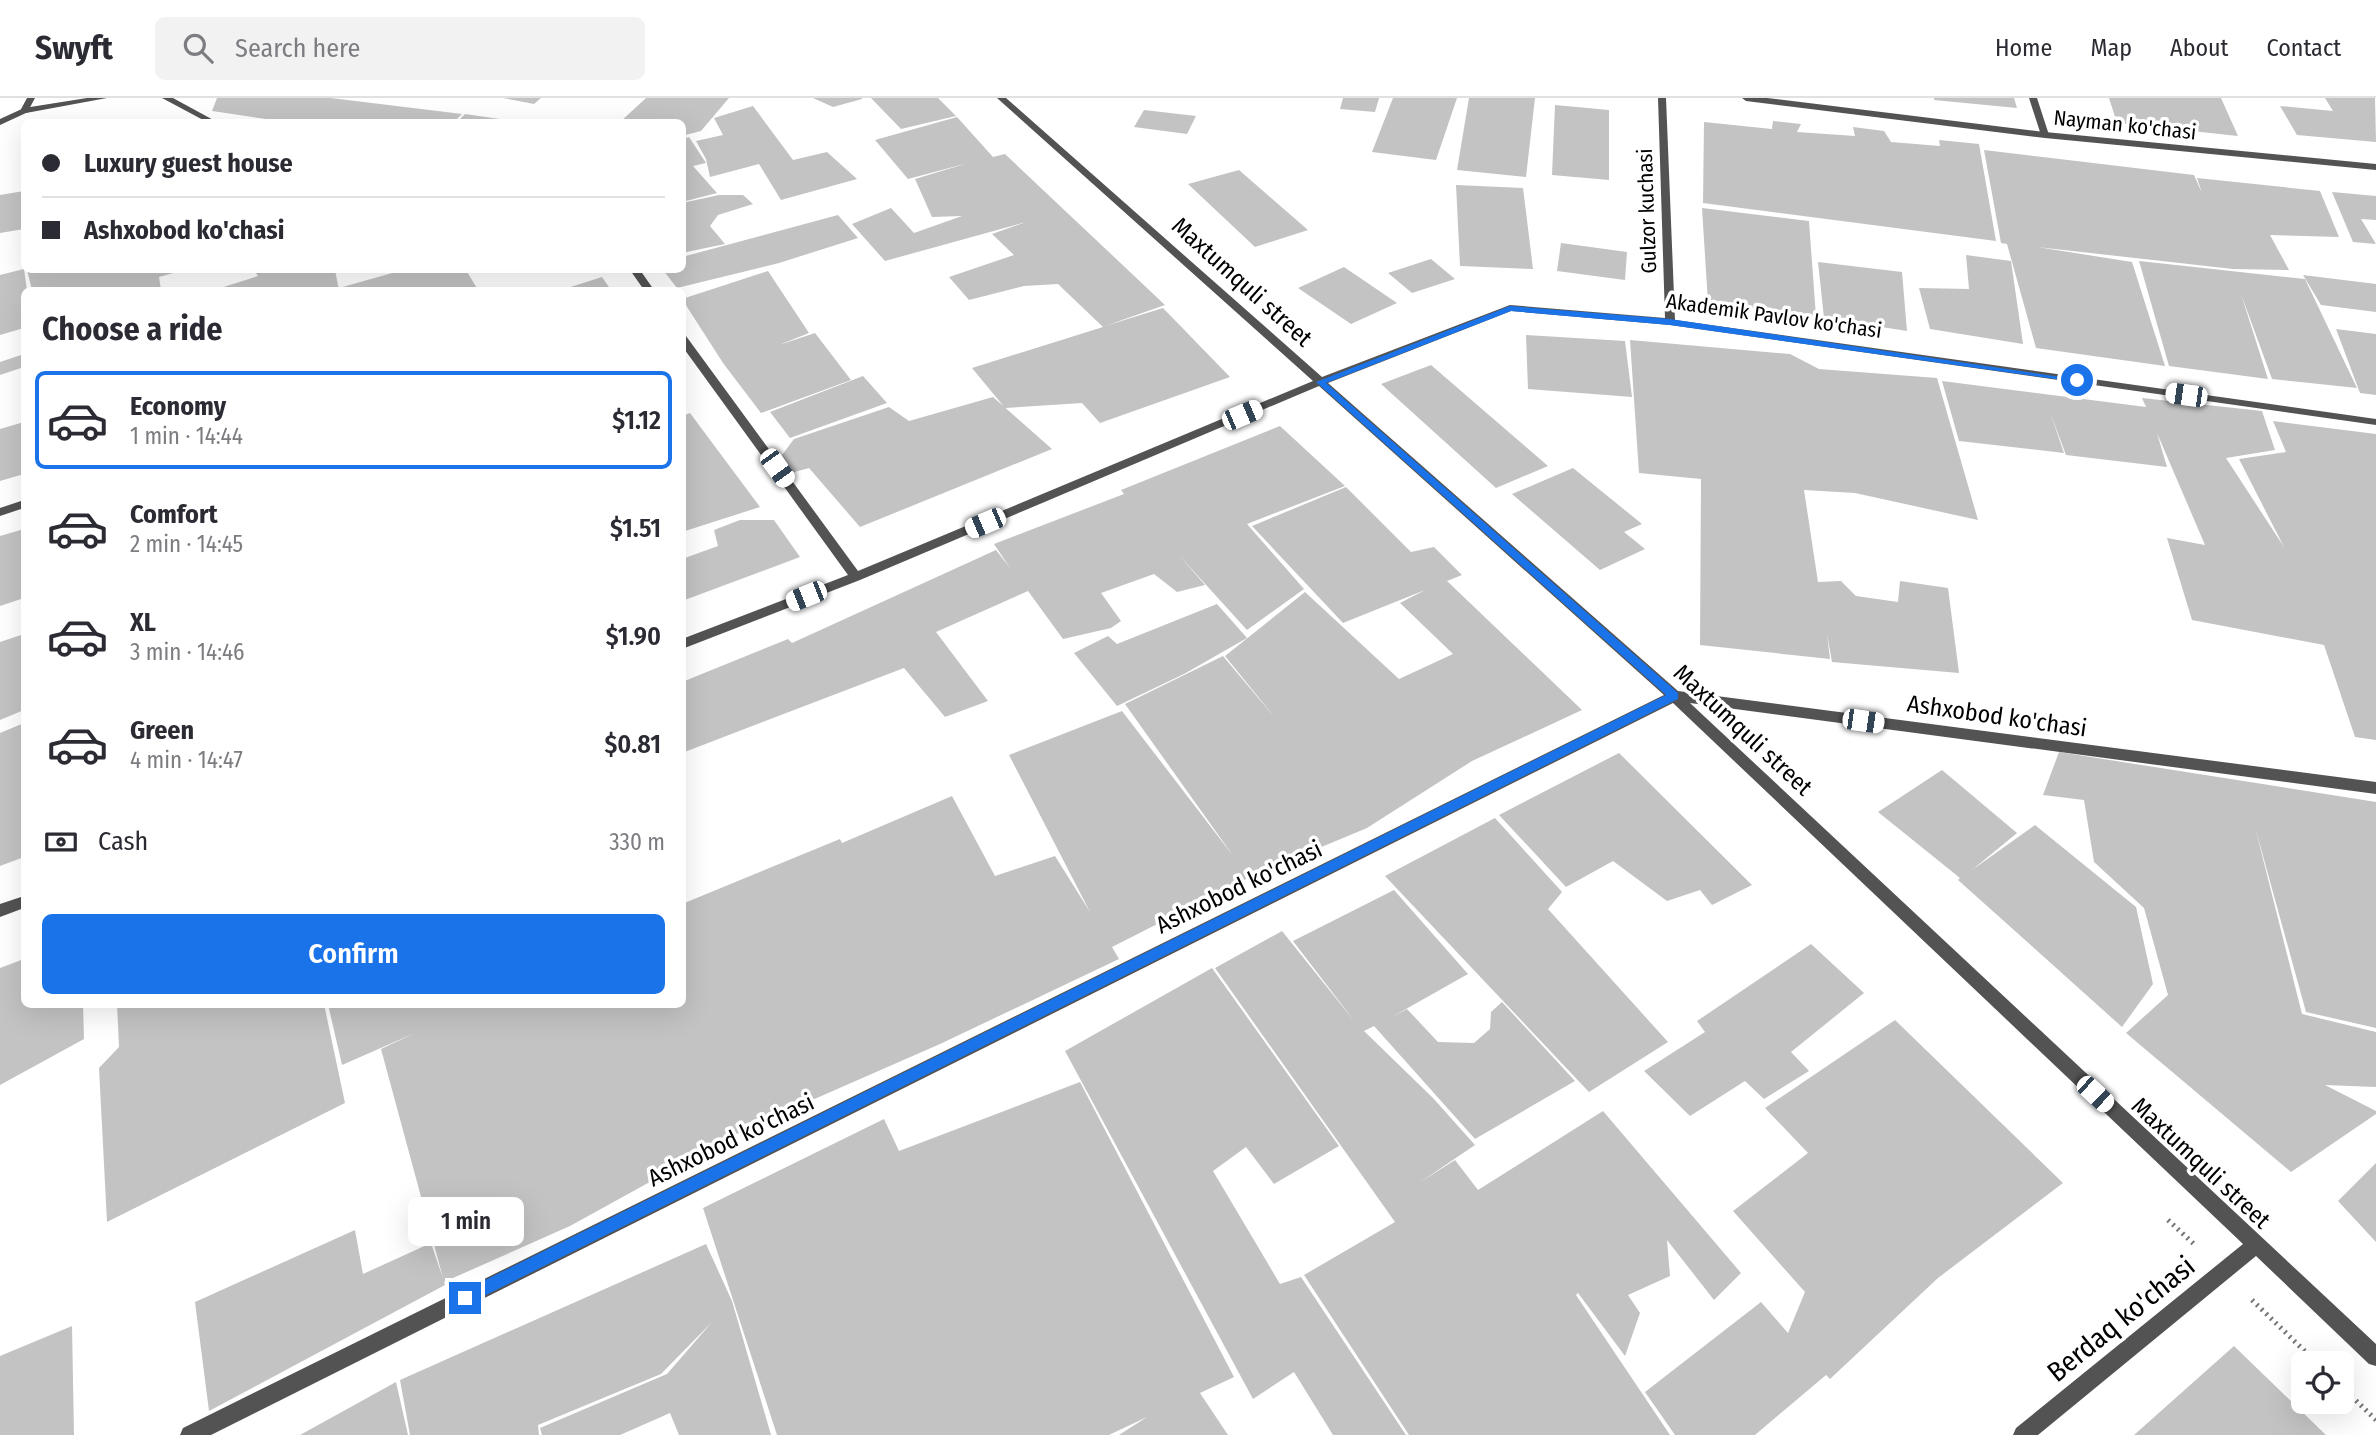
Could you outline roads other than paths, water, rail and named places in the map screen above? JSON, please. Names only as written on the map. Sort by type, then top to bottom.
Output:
[{"type":"street","points":[[23,111],[31,98]]},
{"type":"street","points":[[0,122],[23,111],[103,98]]},
{"type":"street","points":[[166,98],[207,119]]},
{"type":"street","name":"Maxtumquli street","points":[[1001,98],[1674,696],[2376,1357]]},
{"type":"street","name":"Gulzor kuchasi","points":[[1662,98],[1670,322]]},
{"type":"street","name":"Nayman ko'chasi","points":[[1746,98],[2045,135],[2376,167]]},
{"type":"street","points":[[2033,98],[2045,135]]},
{"type":"street","name":"Akademik Pavlov ko'chasi","points":[[686,642],[856,577],[1320,382],[1510,308],[1670,322],[2376,422]]},
{"type":"street","points":[[686,343],[856,577]]},
{"type":"street","points":[[0,512],[21,505]]},
{"type":"street","name":"Ashxobod ko'chasi","points":[[190,1435],[1674,696],[2376,788]]},
{"type":"street","points":[[0,911],[21,903]]},
{"type":"street","name":"Berdaq ko'chasi","points":[[2023,1435],[2255,1245]]}]
